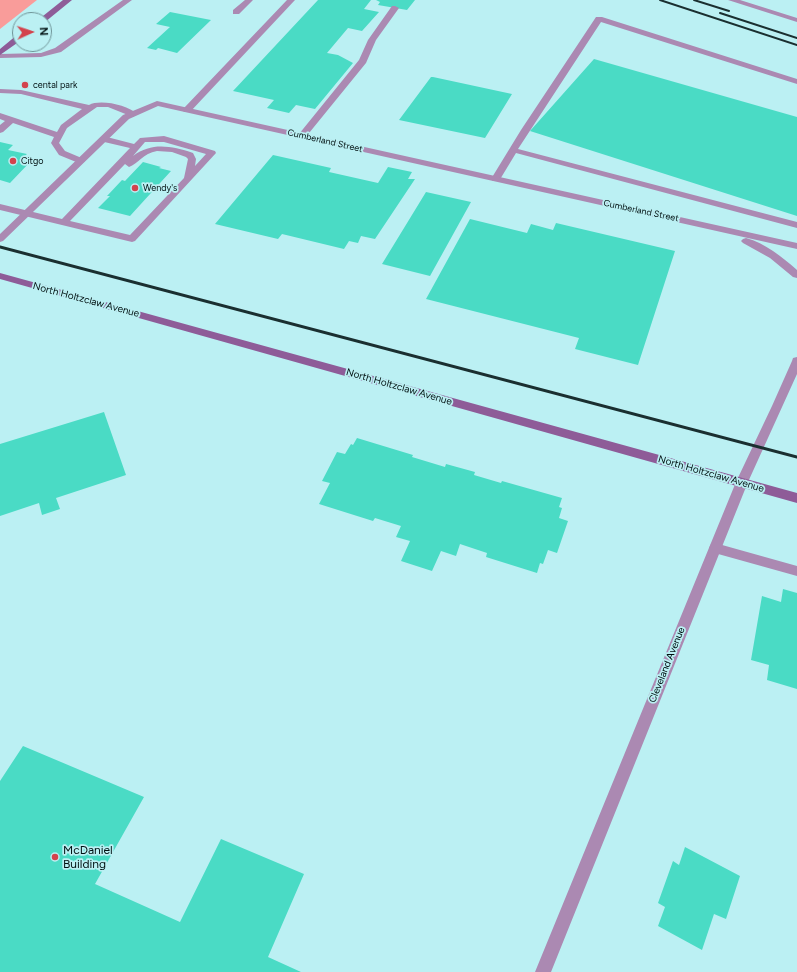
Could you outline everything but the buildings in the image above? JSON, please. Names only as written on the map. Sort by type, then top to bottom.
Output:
[{"type":"main road","points":[[52,12],[68,0]]},
{"type":"main road","points":[[0,53],[12,43]]},
{"type":"main road","name":"North Holtzclaw Avenue","points":[[0,276],[797,498]]},
{"type":"street","points":[[0,56],[40,56],[58,50],[128,0]]},
{"type":"street","points":[[236,12],[248,0]]},
{"type":"street","points":[[187,110],[291,0]]},
{"type":"street","points":[[732,0],[797,20]]},
{"type":"street","points":[[302,136],[363,62],[372,40],[395,8]]},
{"type":"street","points":[[496,179],[525,130],[599,19],[797,82]]},
{"type":"street","points":[[0,90],[21,92],[90,108]]},
{"type":"street","name":"Cumberland Street","points":[[0,239],[126,117],[157,103],[797,246]]},
{"type":"street","points":[[81,161],[62,153],[55,142],[64,127],[95,105],[109,106],[133,114]]},
{"type":"street","points":[[0,116],[59,136]]},
{"type":"street","points":[[0,130],[11,120]]},
{"type":"street","points":[[103,139],[137,147]]},
{"type":"street","points":[[0,207],[63,223],[132,239],[212,153],[164,139],[143,140],[63,223]]},
{"type":"street","points":[[76,209],[97,200],[133,160],[150,149],[163,147],[190,155],[192,159],[188,180]]},
{"type":"street","points":[[513,150],[797,225]]},
{"type":"street","name":"Cumberland Street","points":[[698,224],[730,234],[760,247],[781,260],[797,275]]},
{"type":"street","name":"Cleveland Avenue","points":[[543,972],[742,482],[797,361]]},
{"type":"street","points":[[715,548],[797,571]]},
{"type":"shaded area","points":[[0,0],[37,0],[22,12],[12,12],[12,20],[0,29]]},
{"type":"railway","points":[[660,0],[797,45]]},
{"type":"railway","points":[[694,0],[729,11]]},
{"type":"railway","points":[[720,13],[797,38]]},
{"type":"railway","points":[[0,247],[797,457]]},
{"type":"place","name":"cental park","points":[[25,85]]},
{"type":"place","name":"Citgo","points":[[13,161]]},
{"type":"place","name":"Wendy's","points":[[135,188]]},
{"type":"place","name":"McDaniel Building","points":[[55,857]]}]
